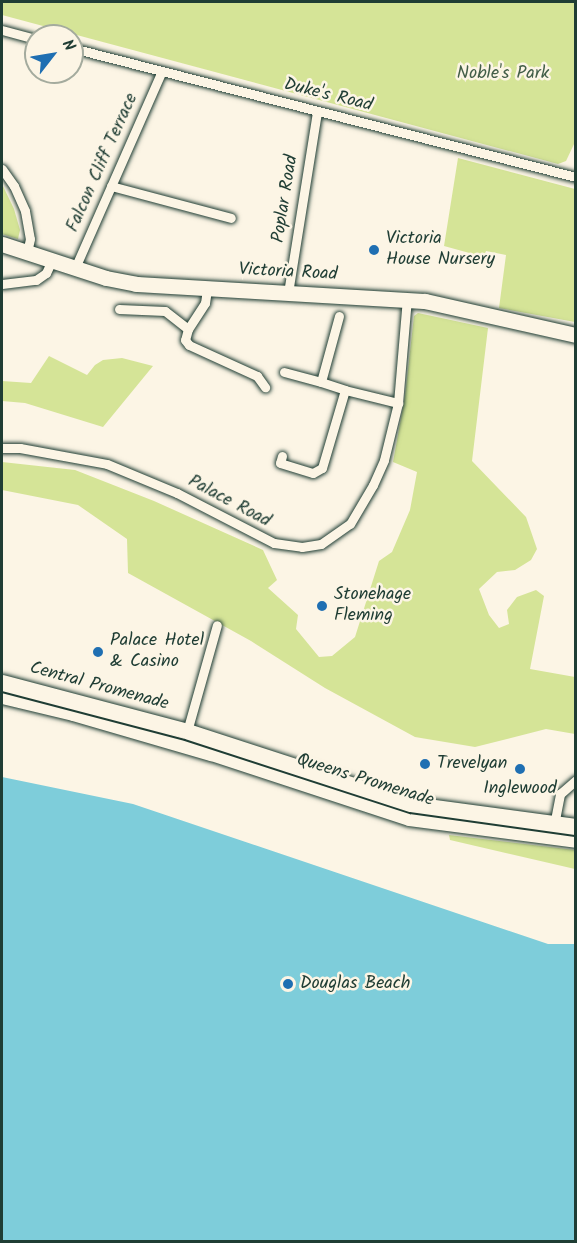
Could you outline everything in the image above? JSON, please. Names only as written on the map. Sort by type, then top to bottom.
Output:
[{"type":"main road","name":"Victoria Road","points":[[2,244],[75,268],[136,284],[207,290],[288,292],[407,300],[443,305],[576,335]]},
{"type":"main road","name":"Central Promenade","points":[[2,682],[185,737]]},
{"type":"main road","name":"Central Promenade","points":[[2,696],[185,737]]},
{"type":"main road","name":"Queens Promenade","points":[[185,737],[412,804],[553,830],[576,840]]},
{"type":"main road","name":"Queens Promenade","points":[[553,830],[576,826]]},
{"type":"street","points":[[2,30],[24,36]]},
{"type":"street","name":"Duke's Road","points":[[84,51],[576,177]]},
{"type":"street","name":"Falcon Cliff Terrace","points":[[75,268],[162,71]]},
{"type":"street","name":"Poplar Road","points":[[288,292],[317,111]]},
{"type":"street","points":[[2,169],[14,186],[25,211],[30,239],[27,252]]},
{"type":"street","points":[[111,186],[231,219]]},
{"type":"street","points":[[2,284],[36,280],[46,273],[52,260]]},
{"type":"street","points":[[207,290],[205,303],[188,329],[185,340],[189,345],[257,376],[265,387]]},
{"type":"street","name":"Palace Road","points":[[2,447],[20,448],[107,464],[177,493],[268,541],[302,547],[321,544],[350,524],[373,485],[384,460],[398,403],[407,300]]},
{"type":"street","points":[[119,309],[165,311],[188,329]]},
{"type":"street","points":[[321,382],[339,316]]},
{"type":"street","points":[[284,372],[398,403]]},
{"type":"street","points":[[282,456],[280,463],[313,473],[322,468],[345,390]]},
{"type":"street","points":[[185,737],[217,625]]},
{"type":"street","points":[[553,830],[560,794],[576,780]]},
{"type":"green space","name":"Noble's Park","points":[[2,2],[575,2],[575,142],[566,161],[558,164],[84,37],[84,24],[36,24],[2,15]]},
{"type":"green space","points":[[458,158],[575,189],[575,322],[499,308],[506,255],[486,251],[484,257],[444,246]]},
{"type":"green space","points":[[2,184],[14,209],[20,230],[18,239],[2,234]]},
{"type":"green space","points":[[418,313],[488,328],[472,461],[526,517],[537,549],[531,560],[515,570],[497,572],[479,589],[489,615],[499,628],[509,624],[507,610],[517,597],[536,590],[544,596],[530,669],[575,677],[575,734],[546,729],[475,747],[415,737],[325,688],[251,641],[128,573],[127,539],[78,505],[2,490],[2,462],[75,470],[154,501],[263,550],[277,580],[268,588],[298,615],[296,629],[319,657],[332,656],[355,637],[379,561],[392,552],[410,510],[417,472],[393,462],[405,396],[414,316]]},
{"type":"green space","points":[[49,356],[87,375],[95,365],[103,360],[122,358],[153,366],[103,427],[25,403],[2,401],[2,381],[31,383]]},
{"type":"green space","points":[[449,835],[575,850],[575,869],[450,840]]},
{"type":"water","name":"Douglas Beach","points":[[2,777],[133,804],[548,944],[575,944],[575,1241],[2,1241]]},
{"type":"tram line","points":[[2,692],[185,740],[410,813],[576,836]]},
{"type":"place","name":"Victoria House Nursery","points":[[374,250]]},
{"type":"place","name":"Stonehage Fleming","points":[[322,606]]},
{"type":"place","name":"Palace Hotel & Casino","points":[[98,652]]},
{"type":"place","name":"Trevelyan","points":[[425,764]]},
{"type":"place","name":"Inglewood","points":[[520,769]]},
{"type":"place","name":"Douglas Beach","points":[[288,984]]}]
